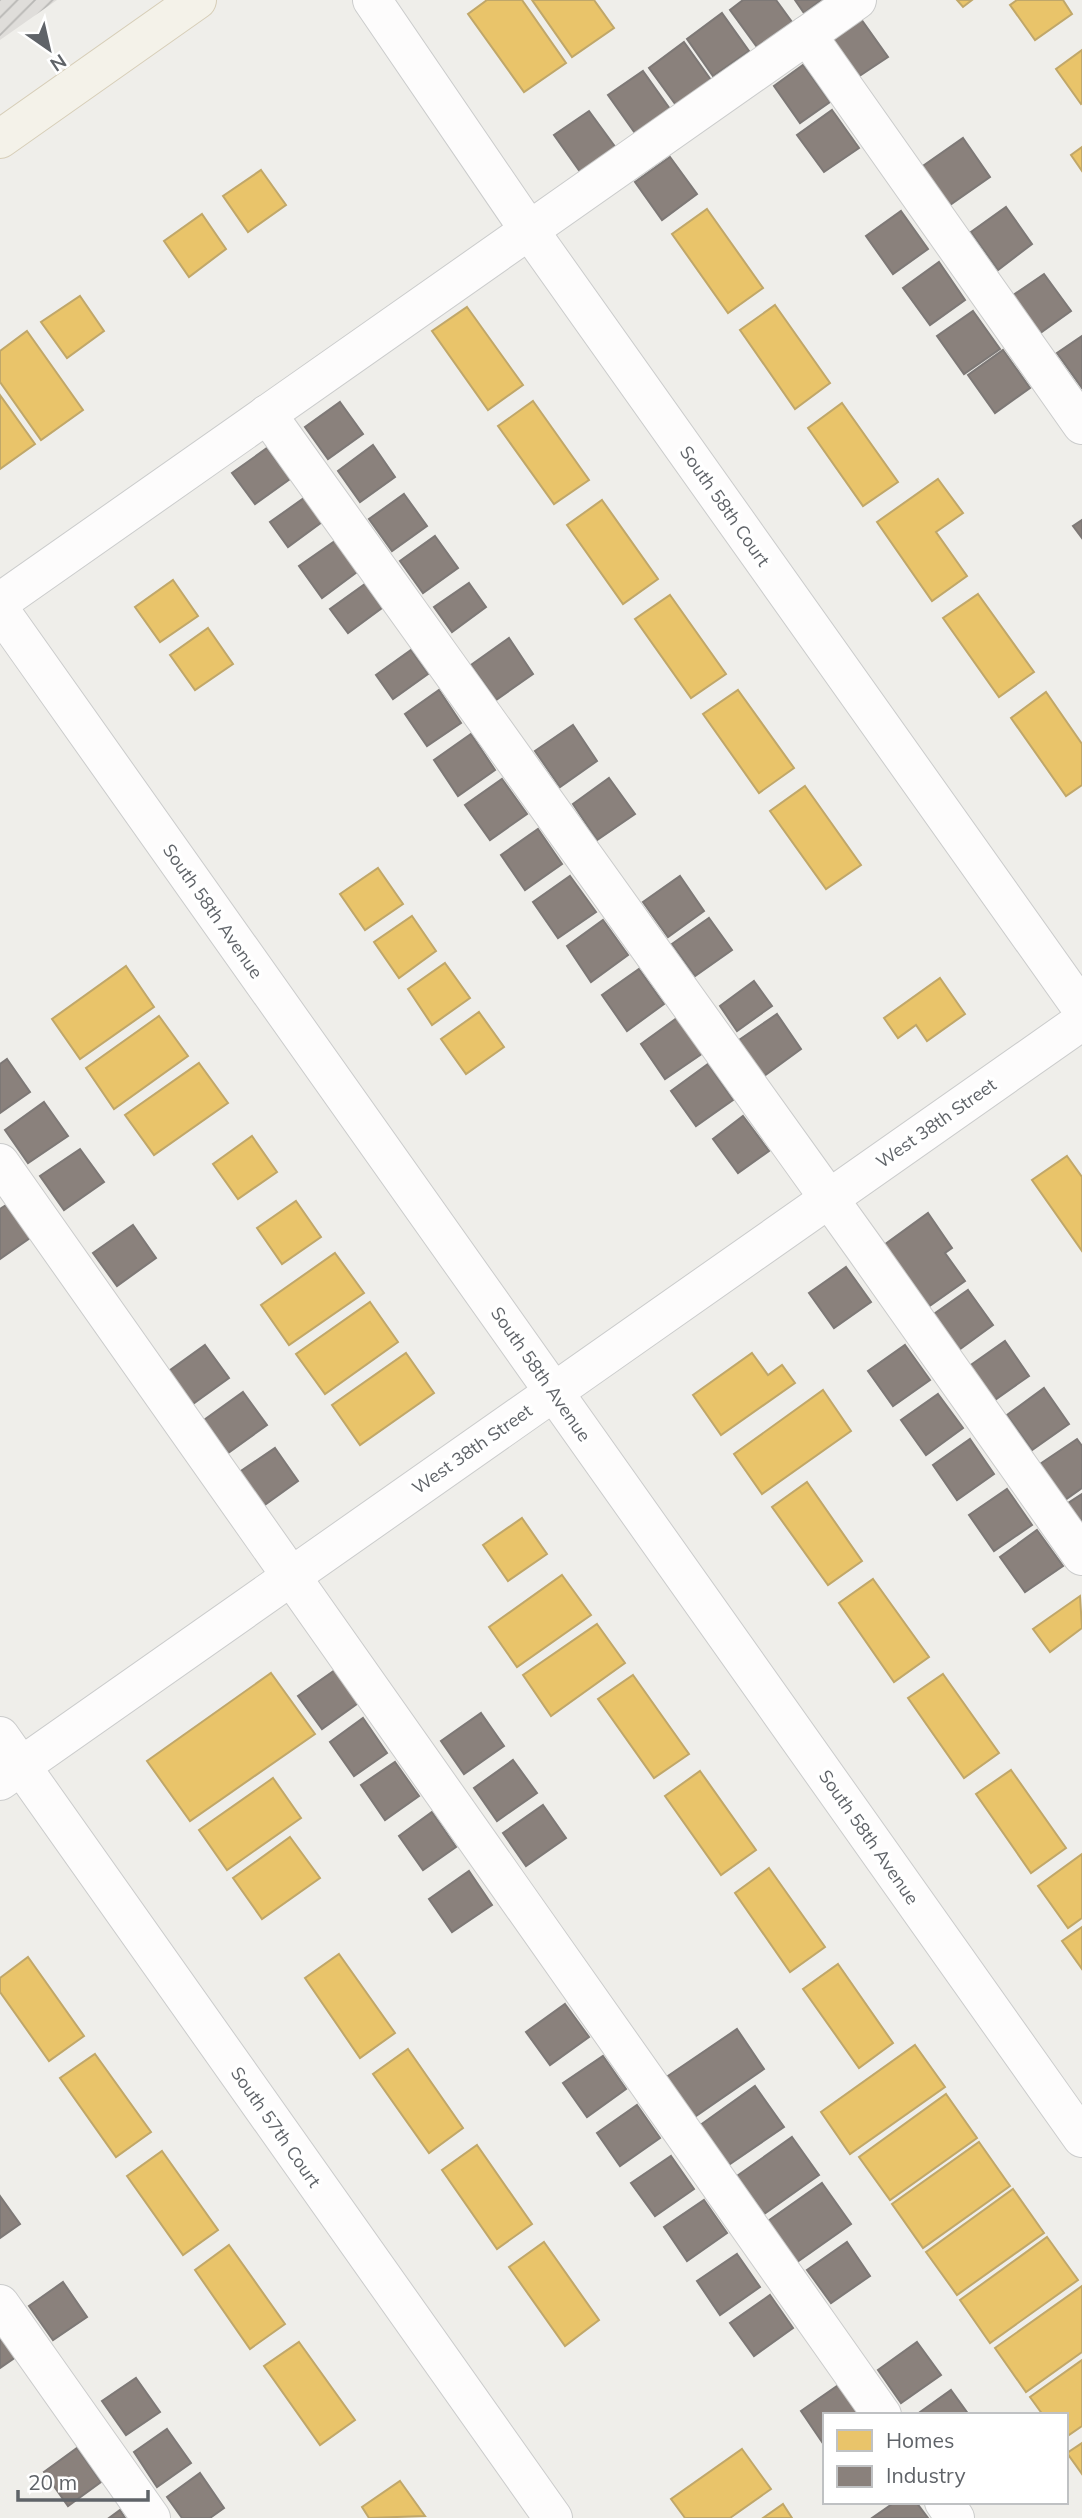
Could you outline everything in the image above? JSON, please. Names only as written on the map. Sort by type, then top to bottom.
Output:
[{"type":"main road","points":[[0,139],[197,0]]},
{"type":"street","name":"South 58th Court","points":[[372,0],[529,230],[1082,1009]]},
{"type":"street","points":[[0,602],[857,0]]},
{"type":"street","points":[[807,35],[1082,425]]},
{"type":"street","points":[[267,414],[1082,1556]]},
{"type":"street","name":"South 58th Avenue","points":[[0,610],[1082,2137]]},
{"type":"street","name":"West 38th Street","points":[[7,1761],[290,1577],[1082,1021]]},
{"type":"street","points":[[0,1163],[881,2413]]},
{"type":"street","name":"South 57th Court","points":[[7,1761],[553,2518]]},
{"type":"street","points":[[0,2304],[151,2518]]},
{"type":"shaded area","points":[[0,0],[57,0],[0,40]]},
{"type":"building: Homes","points":[[487,0],[522,0],[566,63],[524,92],[468,14]]},
{"type":"building: Homes","points":[[532,0],[594,0],[614,28],[572,57]]},
{"type":"building: Homes","points":[[957,0],[972,0],[963,7]]},
{"type":"building: Homes","points":[[1017,0],[1063,0],[1072,14],[1035,40],[1010,5]]},
{"type":"building: Homes","points":[[1082,50],[1082,103],[1081,104],[1056,69]]},
{"type":"building: Homes","points":[[1082,147],[1082,171],[1071,155]]},
{"type":"building: Homes","points":[[261,170],[286,205],[248,232],[223,196]]},
{"type":"building: Homes","points":[[707,209],[763,288],[728,313],[672,234]]},
{"type":"building: Homes","points":[[202,214],[226,249],[189,277],[164,241]]},
{"type":"building: Homes","points":[[80,296],[104,331],[67,358],[41,322]]},
{"type":"building: Homes","points":[[775,305],[830,383],[795,409],[740,330]]},
{"type":"building: Homes","points":[[467,307],[523,385],[488,410],[432,331]]},
{"type":"building: Homes","points":[[27,331],[83,410],[41,440],[0,382],[0,351]]},
{"type":"building: Homes","points":[[0,395],[35,444],[0,469]]},
{"type":"building: Homes","points":[[533,401],[589,480],[554,504],[498,426]]},
{"type":"building: Homes","points":[[842,403],[898,482],[863,506],[808,428]]},
{"type":"building: Homes","points":[[938,479],[963,513],[936,532],[967,576],[932,601],[877,522]]},
{"type":"building: Homes","points":[[602,500],[658,579],[623,604],[567,525]]},
{"type":"building: Homes","points":[[173,580],[198,616],[160,642],[135,607]]},
{"type":"building: Homes","points":[[978,594],[1034,672],[999,697],[943,618]]},
{"type":"building: Homes","points":[[670,595],[726,674],[691,698],[635,619]]},
{"type":"building: Homes","points":[[208,628],[233,664],[195,690],[170,655]]},
{"type":"building: Homes","points":[[738,690],[794,768],[759,793],[703,714]]},
{"type":"building: Homes","points":[[1046,692],[1082,744],[1082,785],[1066,796],[1011,718]]},
{"type":"building: Homes","points":[[805,786],[861,865],[826,889],[770,811]]},
{"type":"building: Homes","points":[[378,868],[403,904],[365,930],[340,894]]},
{"type":"building: Homes","points":[[412,916],[436,951],[399,978],[374,942]]},
{"type":"building: Homes","points":[[445,963],[470,998],[432,1025],[408,989]]},
{"type":"building: Homes","points":[[126,966],[154,1007],[80,1059],[52,1019]]},
{"type":"building: Homes","points":[[940,978],[965,1014],[927,1041],[916,1025],[898,1038],[884,1018]]},
{"type":"building: Homes","points":[[479,1012],[504,1047],[466,1074],[441,1039]]},
{"type":"building: Homes","points":[[159,1016],[188,1056],[114,1109],[86,1068]]},
{"type":"building: Homes","points":[[199,1063],[228,1103],[154,1155],[125,1115]]},
{"type":"building: Homes","points":[[252,1136],[277,1172],[238,1199],[213,1164]]},
{"type":"building: Homes","points":[[1067,1156],[1082,1177],[1082,1251],[1032,1180]]},
{"type":"building: Homes","points":[[296,1201],[321,1237],[282,1264],[257,1228]]},
{"type":"building: Homes","points":[[335,1253],[364,1293],[289,1345],[261,1305]]},
{"type":"building: Homes","points":[[370,1302],[398,1342],[325,1394],[296,1354]]},
{"type":"building: Homes","points":[[406,1353],[434,1393],[360,1445],[332,1405]]},
{"type":"building: Homes","points":[[752,1353],[768,1375],[782,1365],[795,1383],[721,1435],[693,1395]]},
{"type":"building: Homes","points":[[823,1390],[851,1431],[762,1494],[734,1454]]},
{"type":"building: Homes","points":[[807,1482],[862,1561],[828,1585],[772,1507]]},
{"type":"building: Homes","points":[[522,1518],[547,1554],[508,1581],[483,1545]]},
{"type":"building: Homes","points":[[562,1575],[591,1615],[517,1667],[489,1627]]},
{"type":"building: Homes","points":[[873,1579],[929,1657],[894,1682],[839,1603]]},
{"type":"building: Homes","points":[[1080,1596],[1082,1628],[1050,1652],[1033,1629]]},
{"type":"building: Homes","points":[[597,1624],[625,1663],[551,1716],[523,1675]]},
{"type":"building: Homes","points":[[271,1673],[315,1734],[190,1821],[147,1761]]},
{"type":"building: Homes","points":[[943,1674],[999,1753],[964,1778],[908,1698]]},
{"type":"building: Homes","points":[[633,1675],[689,1754],[654,1778],[598,1699]]},
{"type":"building: Homes","points":[[1011,1770],[1066,1848],[1031,1873],[976,1794]]},
{"type":"building: Homes","points":[[700,1771],[756,1850],[721,1875],[665,1796]]},
{"type":"building: Homes","points":[[273,1778],[301,1818],[227,1870],[199,1830]]},
{"type":"building: Homes","points":[[290,1837],[320,1878],[262,1919],[233,1878]]},
{"type":"building: Homes","points":[[1082,1854],[1082,1918],[1068,1928],[1038,1886]]},
{"type":"building: Homes","points":[[769,1868],[825,1947],[790,1972],[735,1893]]},
{"type":"building: Homes","points":[[1082,1927],[1082,1969],[1062,1941]]},
{"type":"building: Homes","points":[[339,1954],[395,2033],[360,2058],[305,1978]]},
{"type":"building: Homes","points":[[28,1957],[84,2036],[49,2061],[0,1992],[0,1978]]},
{"type":"building: Homes","points":[[838,1964],[893,2043],[859,2068],[803,1989]]},
{"type":"building: Homes","points":[[915,2045],[945,2087],[850,2154],[821,2112]]},
{"type":"building: Homes","points":[[408,2049],[463,2128],[429,2153],[373,2074]]},
{"type":"building: Homes","points":[[95,2054],[151,2132],[116,2157],[60,2078]]},
{"type":"building: Homes","points":[[946,2094],[977,2138],[890,2200],[859,2157]]},
{"type":"building: Homes","points":[[979,2142],[1010,2186],[923,2248],[892,2204]]},
{"type":"building: Homes","points":[[477,2145],[532,2224],[497,2249],[442,2170]]},
{"type":"building: Homes","points":[[162,2151],[218,2230],[183,2255],[127,2176]]},
{"type":"building: Homes","points":[[1013,2189],[1044,2233],[957,2295],[926,2252]]},
{"type":"building: Homes","points":[[1047,2237],[1078,2280],[990,2343],[960,2300]]},
{"type":"building: Homes","points":[[544,2242],[599,2320],[565,2346],[509,2267]]},
{"type":"building: Homes","points":[[229,2245],[285,2324],[250,2349],[195,2270]]},
{"type":"building: Homes","points":[[1082,2286],[1082,2352],[1026,2392],[995,2348]]},
{"type":"building: Homes","points":[[299,2342],[355,2420],[320,2445],[264,2366]]},
{"type":"building: Homes","points":[[1082,2360],[1082,2426],[1068,2436],[1068,2413],[1042,2413],[1030,2397]]},
{"type":"building: Homes","points":[[1082,2443],[1082,2474],[1068,2454]]},
{"type":"building: Homes","points":[[742,2449],[771,2489],[730,2518],[685,2518],[671,2499]]},
{"type":"building: Homes","points":[[400,2481],[425,2516],[369,2518],[362,2507]]},
{"type":"building: Homes","points":[[783,2504],[792,2518],[763,2518]]},
{"type":"building: Industry","points":[[743,0],[776,0],[792,22],[757,47],[730,10]]},
{"type":"building: Industry","points":[[795,0],[821,0],[804,13]]},
{"type":"building: Industry","points":[[722,13],[749,51],[713,76],[687,39]]},
{"type":"building: Industry","points":[[861,19],[888,57],[858,77],[831,40]]},
{"type":"building: Industry","points":[[684,42],[711,80],[676,105],[649,68]]},
{"type":"building: Industry","points":[[803,65],[830,102],[800,123],[774,86]]},
{"type":"building: Industry","points":[[643,71],[670,109],[635,133],[608,95]]},
{"type":"building: Industry","points":[[832,110],[859,148],[824,172],[797,135]]},
{"type":"building: Industry","points":[[589,111],[616,148],[581,173],[554,135]]},
{"type":"building: Industry","points":[[963,138],[990,177],[947,207],[920,168]]},
{"type":"building: Industry","points":[[670,157],[697,194],[662,220],[635,182]]},
{"type":"building: Industry","points":[[1006,207],[1032,244],[998,270],[971,232]]},
{"type":"building: Industry","points":[[901,211],[928,249],[893,274],[866,236]]},
{"type":"building: Industry","points":[[939,262],[965,300],[930,325],[903,288]]},
{"type":"building: Industry","points":[[1044,274],[1071,311],[1036,336],[1009,298]]},
{"type":"building: Industry","points":[[973,311],[1000,349],[964,374],[937,336]]},
{"type":"building: Industry","points":[[1082,336],[1082,388],[1057,353]]},
{"type":"building: Industry","points":[[1003,350],[1030,388],[995,413],[968,375]]},
{"type":"building: Industry","points":[[340,402],[363,434],[328,459],[305,427]]},
{"type":"building: Industry","points":[[373,445],[395,477],[360,502],[338,471]]},
{"type":"building: Industry","points":[[267,448],[290,479],[255,504],[232,473]]},
{"type":"building: Industry","points":[[404,494],[427,526],[392,551],[369,519]]},
{"type":"building: Industry","points":[[304,498],[322,522],[288,547],[270,522]]},
{"type":"building: Industry","points":[[1082,520],[1082,538],[1073,526]]},
{"type":"building: Industry","points":[[435,536],[458,568],[423,593],[400,561]]},
{"type":"building: Industry","points":[[335,541],[357,572],[322,598],[299,566]]},
{"type":"building: Industry","points":[[469,583],[486,607],[452,632],[434,607]]},
{"type":"building: Industry","points":[[365,584],[382,608],[348,633],[330,609]]},
{"type":"building: Industry","points":[[509,638],[533,674],[496,700],[471,665]]},
{"type":"building: Industry","points":[[411,650],[428,674],[393,699],[376,675]]},
{"type":"building: Industry","points":[[439,690],[461,723],[427,746],[405,714]]},
{"type":"building: Industry","points":[[573,725],[597,761],[560,787],[535,751]]},
{"type":"building: Industry","points":[[471,734],[495,770],[458,796],[434,760]]},
{"type":"building: Industry","points":[[609,778],[635,814],[597,840],[573,804]]},
{"type":"building: Industry","points":[[502,779],[527,814],[490,840],[465,805]]},
{"type":"building: Industry","points":[[538,829],[562,864],[525,890],[501,855]]},
{"type":"building: Industry","points":[[570,876],[596,912],[558,938],[533,902]]},
{"type":"building: Industry","points":[[680,876],[704,911],[668,937],[643,902]]},
{"type":"building: Industry","points":[[709,918],[732,950],[695,976],[672,944]]},
{"type":"building: Industry","points":[[603,920],[628,955],[591,982],[567,946]]},
{"type":"building: Industry","points":[[639,969],[664,1004],[627,1031],[602,995]]},
{"type":"building: Industry","points":[[754,981],[772,1006],[737,1031],[720,1006]]},
{"type":"building: Industry","points":[[777,1014],[801,1049],[764,1076],[739,1040]]},
{"type":"building: Industry","points":[[677,1018],[703,1053],[665,1079],[641,1044]]},
{"type":"building: Industry","points":[[7,1059],[30,1092],[0,1113],[0,1064]]},
{"type":"building: Industry","points":[[708,1064],[733,1100],[696,1126],[671,1091]]},
{"type":"building: Industry","points":[[44,1102],[68,1136],[28,1163],[5,1130]]},
{"type":"building: Industry","points":[[743,1116],[769,1151],[738,1173],[713,1139]]},
{"type":"building: Industry","points":[[80,1149],[104,1182],[64,1210],[40,1176]]},
{"type":"building: Industry","points":[[6,1205],[30,1238],[0,1259],[0,1209]]},
{"type":"building: Industry","points":[[928,1213],[952,1248],[945,1253],[965,1281],[928,1307],[884,1245]]},
{"type":"building: Industry","points":[[133,1225],[156,1258],[117,1286],[93,1253]]},
{"type":"building: Industry","points":[[846,1267],[871,1302],[834,1328],[809,1293]]},
{"type":"building: Industry","points":[[968,1290],[993,1325],[956,1352],[931,1316]]},
{"type":"building: Industry","points":[[1005,1341],[1029,1376],[992,1402],[968,1367]]},
{"type":"building: Industry","points":[[205,1345],[229,1378],[190,1406],[166,1373]]},
{"type":"building: Industry","points":[[905,1345],[930,1380],[893,1406],[868,1371]]},
{"type":"building: Industry","points":[[1044,1388],[1069,1424],[1032,1450],[1007,1415]]},
{"type":"building: Industry","points":[[243,1392],[267,1425],[228,1453],[204,1420]]},
{"type":"building: Industry","points":[[938,1394],[963,1428],[926,1455],[901,1420]]},
{"type":"building: Industry","points":[[970,1439],[994,1474],[957,1500],[933,1465]]},
{"type":"building: Industry","points":[[1077,1439],[1082,1446],[1082,1488],[1065,1500],[1040,1464]]},
{"type":"building: Industry","points":[[275,1448],[298,1481],[259,1509],[235,1475]]},
{"type":"building: Industry","points":[[1007,1489],[1032,1525],[994,1551],[969,1515]]},
{"type":"building: Industry","points":[[1082,1494],[1082,1524],[1068,1503]]},
{"type":"building: Industry","points":[[1037,1530],[1063,1566],[1025,1592],[1000,1557]]},
{"type":"building: Industry","points":[[338,1668],[361,1701],[322,1729],[298,1696]]},
{"type":"building: Industry","points":[[481,1713],[504,1746],[464,1774],[441,1741]]},
{"type":"building: Industry","points":[[363,1718],[387,1753],[354,1776],[330,1742]]},
{"type":"building: Industry","points":[[513,1760],[537,1793],[497,1821],[474,1788]]},
{"type":"building: Industry","points":[[395,1762],[419,1796],[385,1820],[361,1785]]},
{"type":"building: Industry","points":[[543,1805],[566,1838],[526,1866],[503,1833]]},
{"type":"building: Industry","points":[[432,1812],[456,1847],[423,1870],[399,1836]]},
{"type":"building: Industry","points":[[469,1871],[492,1905],[452,1932],[429,1899]]},
{"type":"building: Industry","points":[[565,2004],[589,2037],[550,2065],[526,2032]]},
{"type":"building: Industry","points":[[737,2029],[764,2069],[693,2118],[665,2078]]},
{"type":"building: Industry","points":[[603,2056],[626,2089],[587,2117],[563,2083]]},
{"type":"building: Industry","points":[[755,2086],[784,2127],[727,2166],[699,2126]]},
{"type":"building: Industry","points":[[637,2105],[660,2138],[620,2166],[597,2133]]},
{"type":"building: Industry","points":[[792,2137],[819,2175],[764,2214],[737,2176]]},
{"type":"building: Industry","points":[[671,2156],[694,2189],[655,2216],[631,2183]]},
{"type":"building: Industry","points":[[822,2183],[851,2224],[797,2262],[768,2221]]},
{"type":"building: Industry","points":[[0,2196],[20,2224],[0,2238]]},
{"type":"building: Industry","points":[[704,2200],[727,2233],[687,2261],[664,2227]]},
{"type":"building: Industry","points":[[847,2242],[870,2276],[831,2303],[807,2270]]},
{"type":"building: Industry","points":[[737,2254],[760,2287],[720,2315],[697,2281]]},
{"type":"building: Industry","points":[[63,2282],[87,2317],[53,2340],[29,2306]]},
{"type":"building: Industry","points":[[770,2295],[793,2328],[754,2356],[730,2323]]},
{"type":"building: Industry","points":[[0,2333],[16,2357],[0,2368]]},
{"type":"building: Industry","points":[[917,2342],[941,2375],[901,2403],[878,2370]]},
{"type":"building: Industry","points":[[136,2378],[160,2412],[126,2435],[102,2401]]},
{"type":"building: Industry","points":[[840,2384],[861,2413],[823,2413],[823,2444],[801,2411]]},
{"type":"building: Industry","points":[[951,2390],[968,2413],[919,2413]]},
{"type":"building: Industry","points":[[167,2429],[191,2463],[157,2487],[134,2452]]},
{"type":"building: Industry","points":[[77,2448],[101,2482],[68,2506],[44,2472]]},
{"type":"building: Industry","points":[[200,2473],[224,2508],[210,2518],[182,2518],[167,2497]]},
{"type":"building: Industry","points":[[892,2504],[918,2504],[928,2518],[872,2518]]},
{"type":"building: Industry","points":[[120,2510],[125,2518],[109,2518]]}]
